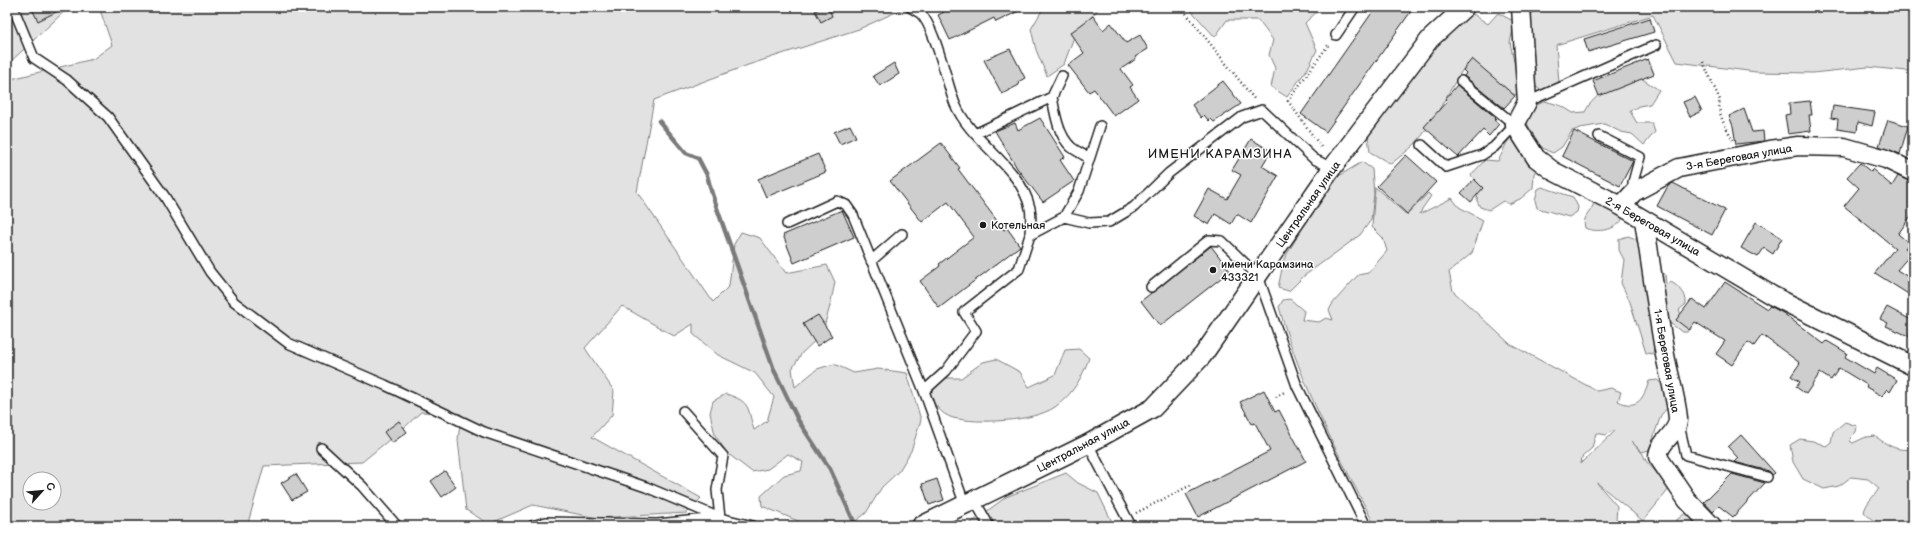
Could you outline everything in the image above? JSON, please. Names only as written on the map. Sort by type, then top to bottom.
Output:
[{"type":"street","name":"Центральная улица","points":[[921,526],[1088,444],[1153,408],[1203,355],[1332,168],[1430,39],[1465,7]]},
{"type":"street","points":[[1516,125],[1527,102],[1521,7]]},
{"type":"street","name":"2-я Береговая улица","points":[[1516,125],[1536,158],[1553,170],[1621,206],[1773,296],[1913,366]]},
{"type":"street","name":"3-я Береговая улица","points":[[1621,206],[1634,192],[1679,168],[1798,146],[1844,147],[1886,159],[1913,172]]},
{"type":"street","name":"1-я Береговая улица","points":[[1644,220],[1665,356],[1678,419],[1674,431],[1660,446],[1658,457],[1687,500],[1712,526]]},
{"type":"lane","points":[[13,7],[34,58],[67,80],[108,117],[165,197],[210,272],[234,302],[288,343],[385,385],[484,432],[646,487],[720,518],[753,526]]},
{"type":"lane","points":[[910,7],[921,13],[929,27],[955,105],[963,119],[1007,168],[1023,190],[1031,209],[1030,235],[1019,269],[964,312],[976,331],[946,371],[924,391]]},
{"type":"lane","points":[[1336,35],[1355,7]]},
{"type":"lane","points":[[1527,102],[1656,45]]},
{"type":"lane","points":[[1062,76],[1052,97],[1055,115],[1066,140],[1071,146],[1089,159]]},
{"type":"lane","points":[[1422,145],[1446,167],[1482,155],[1494,147],[1516,125],[1461,81]]},
{"type":"lane","points":[[975,134],[1052,97]]},
{"type":"lane","points":[[1064,218],[1089,223],[1110,222],[1134,207],[1169,173],[1242,117],[1262,110],[1314,159],[1332,168]]},
{"type":"lane","points":[[1030,235],[1064,218],[1079,191],[1100,126]]},
{"type":"lane","points":[[1599,136],[1640,157],[1633,182],[1634,192]]},
{"type":"lane","points":[[787,224],[837,201],[846,205],[853,215],[970,503],[989,526]]},
{"type":"lane","points":[[871,261],[902,234]]},
{"type":"lane","points":[[1151,287],[1209,240],[1222,241],[1258,276],[1297,386],[1366,526]]},
{"type":"lane","points":[[683,411],[723,456],[717,490],[720,518]]},
{"type":"lane","points":[[1678,419],[1686,455],[1767,477]]},
{"type":"lane","points":[[1088,444],[1129,522]]},
{"type":"lane","points":[[321,448],[362,486],[397,526]]},
{"type":"lane","points":[[532,526],[546,522],[657,524],[720,518]]},
{"type":"lane","points":[[702,526],[720,518]]},
{"type":"path","points":[[1181,7],[1244,85],[1262,110]]},
{"type":"path","points":[[1323,150],[1288,101],[1336,35]]},
{"type":"path","points":[[1703,62],[1720,100],[1718,106],[1720,113],[1738,156]]},
{"type":"path","points":[[1129,522],[1191,485]]},
{"type":"shaded area","points":[[7,7],[69,7],[7,65]]},
{"type":"shaded area","points":[[99,7],[907,7],[859,29],[748,65],[654,100],[637,192],[713,302],[729,286],[734,244],[741,232],[760,238],[786,273],[827,265],[835,282],[830,306],[822,334],[802,353],[792,369],[795,387],[817,369],[834,364],[854,373],[878,369],[907,373],[921,420],[911,451],[899,471],[882,487],[866,513],[851,525],[833,523],[826,526],[810,526],[762,506],[761,496],[784,475],[801,471],[803,462],[788,454],[768,469],[752,472],[727,453],[715,435],[710,413],[713,401],[726,394],[734,397],[744,403],[747,407],[754,430],[767,421],[774,397],[755,373],[718,355],[693,334],[693,324],[674,336],[622,306],[585,348],[614,391],[612,415],[592,437],[701,498],[687,513],[597,518],[533,505],[489,524],[466,510],[458,440],[461,414],[421,412],[362,462],[264,466],[248,523],[250,526],[7,526],[7,80],[93,59],[112,45]]},
{"type":"shaded area","points":[[1044,7],[1100,7],[1074,37],[1064,64],[1047,76],[1036,50],[1031,29]]},
{"type":"shaded area","points":[[1188,7],[1322,7],[1305,23],[1317,50],[1308,68],[1287,97],[1271,87],[1275,68],[1269,55],[1273,40],[1258,20],[1227,20],[1215,37]]},
{"type":"shaded area","points":[[1544,7],[1913,7],[1913,69],[1907,71],[1868,67],[1813,73],[1756,72],[1677,62],[1653,15],[1556,45],[1559,83],[1543,92],[1535,86],[1535,68],[1529,32],[1532,13]]},
{"type":"shaded area","points":[[1498,13],[1515,22],[1510,42],[1521,96],[1513,94],[1473,63],[1466,65],[1436,115],[1412,147],[1391,164],[1370,152],[1368,137],[1432,41],[1473,14],[1488,24]]},
{"type":"shaded area","points":[[1638,76],[1659,90],[1650,104],[1639,106],[1630,111],[1637,123],[1652,123],[1655,132],[1644,145],[1632,134],[1621,132],[1604,124],[1580,128],[1572,131],[1562,147],[1553,153],[1543,148],[1533,136],[1526,120],[1535,106],[1545,101],[1562,106],[1573,113],[1585,112],[1594,99],[1607,89]]},
{"type":"shaded area","points":[[1514,133],[1538,165],[1534,174],[1533,188],[1520,199],[1509,204],[1503,201],[1489,210],[1480,207],[1477,201],[1478,186],[1471,175],[1485,160],[1498,161],[1506,144]]},
{"type":"shaded area","points":[[1362,162],[1372,169],[1374,194],[1371,220],[1360,235],[1304,276],[1289,291],[1278,288],[1284,259],[1322,195],[1337,177]]},
{"type":"shaded area","points":[[1375,187],[1407,215],[1428,193],[1431,196],[1420,214],[1452,198],[1459,207],[1483,220],[1472,253],[1449,272],[1453,291],[1510,344],[1597,391],[1611,388],[1621,392],[1618,401],[1625,404],[1631,404],[1639,401],[1645,392],[1649,381],[1657,380],[1664,385],[1670,405],[1661,415],[1649,450],[1642,452],[1631,441],[1643,454],[1646,461],[1670,488],[1643,521],[1596,482],[1617,506],[1616,521],[1618,526],[1375,526],[1321,419],[1298,364],[1279,307],[1283,300],[1290,299],[1304,311],[1302,320],[1319,322],[1326,318],[1333,320],[1329,310],[1333,303],[1358,275],[1368,273],[1387,251],[1383,238],[1372,227]],"holes":[[[1614,430],[1615,431],[1581,464],[1582,457],[1592,448],[1596,433],[1606,435]]]},
{"type":"shaded area","points":[[1542,187],[1573,197],[1578,207],[1577,212],[1569,217],[1537,208],[1535,200],[1538,189]]},
{"type":"shaded area","points":[[1600,198],[1623,217],[1621,222],[1612,228],[1606,230],[1589,230],[1585,228],[1584,224],[1586,217],[1592,208],[1594,201]]},
{"type":"shaded area","points":[[1628,236],[1636,239],[1640,248],[1655,340],[1653,354],[1646,353],[1630,302],[1621,283],[1624,260],[1619,250],[1619,239]]},
{"type":"shaded area","points":[[1660,272],[1665,274],[1666,284],[1671,282],[1680,288],[1684,294],[1686,304],[1679,310],[1691,329],[1687,332],[1682,332],[1666,320]]},
{"type":"shaded area","points":[[1079,349],[1089,358],[1072,391],[1055,407],[1033,416],[1020,419],[990,421],[953,418],[944,414],[938,408],[929,393],[938,381],[945,378],[961,378],[983,362],[996,359],[1020,372],[1029,387],[1055,375],[1065,350]]},
{"type":"shaded area","points":[[1845,422],[1857,426],[1856,432],[1851,437],[1850,441],[1853,443],[1866,437],[1875,436],[1897,449],[1913,448],[1913,526],[1893,526],[1881,524],[1864,512],[1879,488],[1868,479],[1851,477],[1839,486],[1824,489],[1803,479],[1793,462],[1790,445],[1800,439],[1813,441],[1826,446],[1831,442],[1833,432]]},
{"type":"shaded area","points":[[1066,473],[1078,483],[1098,493],[1114,526],[961,526],[968,525],[1006,497]]},
{"type":"shaded area","points":[[1689,510],[1705,526],[1669,526]]},
{"type":"building","points":[[31,7],[66,7],[38,21]]},
{"type":"building","points":[[822,7],[828,7],[832,16],[821,22],[815,11]]},
{"type":"building","points":[[942,7],[1027,7],[996,22],[994,18],[950,40],[938,15],[944,12]]},
{"type":"building","points":[[1376,7],[1414,7],[1326,132],[1301,114]]},
{"type":"building","points":[[1093,16],[1103,30],[1111,23],[1126,43],[1140,35],[1148,49],[1135,57],[1136,59],[1121,69],[1133,85],[1130,87],[1138,99],[1114,116],[1094,89],[1089,92],[1068,65],[1084,53],[1070,33]]},
{"type":"building","points":[[1650,18],[1654,32],[1588,52],[1584,39]]},
{"type":"building","points":[[1010,49],[1025,78],[1018,82],[1019,85],[1002,94],[984,60]]},
{"type":"building","points":[[1472,59],[1515,96],[1504,108],[1464,76],[1466,73],[1463,70]]},
{"type":"building","points":[[1648,59],[1654,74],[1599,96],[1593,81]]},
{"type":"building","points":[[894,63],[899,74],[880,86],[873,76]]},
{"type":"building","points":[[1223,81],[1241,104],[1214,122],[1211,119],[1209,121],[1204,115],[1201,118],[1192,105]]},
{"type":"building","points":[[1457,85],[1496,118],[1494,120],[1499,124],[1489,136],[1483,130],[1458,157],[1424,127],[1447,101],[1445,99]]},
{"type":"building","points":[[1695,97],[1702,111],[1690,117],[1683,102]]},
{"type":"building","points":[[1810,101],[1812,115],[1809,115],[1811,131],[1788,134],[1785,115],[1790,114],[1789,103]]},
{"type":"building","points":[[1833,106],[1875,112],[1872,126],[1858,122],[1857,132],[1837,129],[1838,119],[1831,118]]},
{"type":"building","points":[[1744,109],[1752,132],[1763,131],[1764,141],[1736,144],[1733,126],[1729,116]]},
{"type":"building","points":[[1040,118],[1065,157],[1060,160],[1074,181],[1043,202],[1017,168],[995,131],[1015,123],[1018,130]]},
{"type":"building","points":[[1888,120],[1908,126],[1900,154],[1879,146]]},
{"type":"building","points":[[850,125],[856,137],[840,144],[834,132]]},
{"type":"building","points":[[1574,131],[1633,161],[1620,186],[1562,156]]},
{"type":"building","points":[[1251,139],[1271,151],[1262,166],[1278,176],[1251,223],[1237,214],[1231,224],[1215,214],[1209,225],[1194,216],[1209,189],[1227,199],[1241,175],[1232,170]]},
{"type":"building","name":"Котельная","points":[[941,143],[960,168],[958,169],[1004,230],[1007,228],[1020,246],[939,308],[920,281],[974,237],[948,202],[922,222],[890,181]]},
{"type":"building","points":[[818,154],[826,172],[766,197],[758,179]]},
{"type":"building","points":[[1406,155],[1436,182],[1407,214],[1377,186]]},
{"type":"building","points":[[1860,163],[1871,172],[1872,169],[1892,186],[1898,176],[1913,183],[1913,213],[1898,234],[1909,243],[1905,248],[1911,254],[1897,270],[1913,280],[1913,297],[1875,273],[1895,248],[1844,206],[1859,188],[1847,177]]},
{"type":"building","points":[[1474,179],[1483,188],[1471,202],[1461,193]]},
{"type":"building","points":[[1673,183],[1725,210],[1712,235],[1657,206],[1668,186]]},
{"type":"building","points":[[842,210],[854,237],[794,263],[783,235]]},
{"type":"building","points":[[1756,222],[1782,238],[1773,254],[1764,248],[1758,257],[1741,248]]},
{"type":"building","points":[[1211,246],[1230,271],[1160,326],[1141,301]]},
{"type":"building","points":[[1725,282],[1767,309],[1770,306],[1783,313],[1824,344],[1827,341],[1847,353],[1845,357],[1874,374],[1877,368],[1897,380],[1890,392],[1887,389],[1882,396],[1839,368],[1831,380],[1820,373],[1806,394],[1796,387],[1800,382],[1791,376],[1800,363],[1762,335],[1754,346],[1748,342],[1732,365],[1716,354],[1725,341],[1695,322],[1689,330],[1676,320],[1692,299],[1706,309]]},
{"type":"building","points":[[1887,307],[1913,321],[1913,338],[1886,326],[1888,323],[1880,319]]},
{"type":"building","points":[[818,315],[832,336],[817,346],[803,324]]},
{"type":"building","points":[[1264,390],[1275,412],[1279,410],[1306,461],[1198,517],[1186,494],[1270,451],[1255,423],[1252,424],[1240,402]]},
{"type":"building","points":[[399,421],[407,432],[392,443],[384,432]]},
{"type":"building","points":[[1741,435],[1775,473],[1772,475],[1769,471],[1734,462],[1738,458],[1728,447]]},
{"type":"building","points":[[445,471],[456,487],[442,497],[431,481]]},
{"type":"building","points":[[296,474],[307,492],[292,500],[281,483]]},
{"type":"building","points":[[1732,474],[1765,483],[1733,517],[1719,506],[1713,512],[1704,502]]},
{"type":"building","points":[[937,479],[944,500],[929,505],[922,484]]},
{"type":"waterway","points":[[659,121],[686,153],[698,158],[707,175],[712,194],[774,370],[798,420],[830,469],[856,526]]},
{"type":"place","name":"Котельная","points":[[983,225]]},
{"type":"place","name":"имени Карамзина 433321","points":[[1213,270]]},
{"type":"district","name":"ИМЕНИ КАРАМЗИНА","points":[[1220,153]]}]
